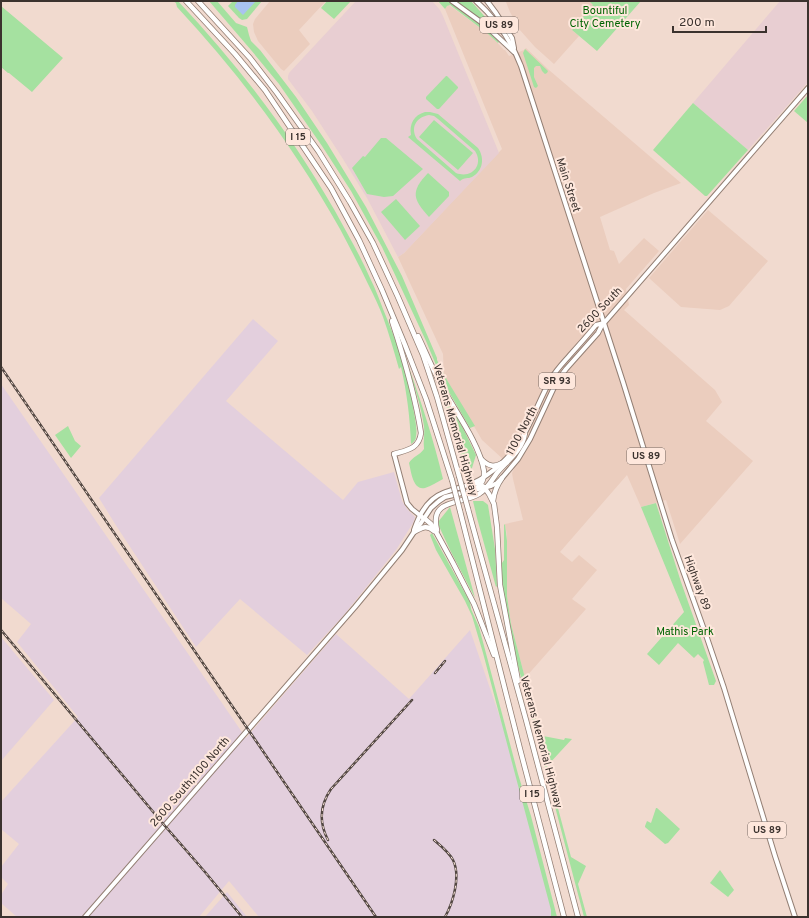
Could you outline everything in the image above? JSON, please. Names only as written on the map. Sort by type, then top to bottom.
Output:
[{"type":"highway","name":"Veterans Memorial Highway","points":[[186,1],[235,54],[265,90],[331,188],[359,240],[405,344],[426,399],[452,480],[564,917]]},
{"type":"highway","name":"Veterans Memorial Highway","points":[[198,1],[250,58],[319,152],[373,243],[398,296],[423,355],[437,396],[526,720],[578,917]]},
{"type":"highway","points":[[382,290],[413,390],[421,433],[417,444],[411,448],[394,454]]},
{"type":"highway","points":[[398,296],[445,392],[471,437],[480,458],[484,470],[483,478],[476,490]]},
{"type":"highway","points":[[438,536],[436,520],[438,512],[450,503],[476,495],[486,488],[516,452],[524,438],[525,433]]},
{"type":"highway","points":[[480,458],[490,466],[502,463]]},
{"type":"highway","points":[[502,478],[495,490],[494,497],[498,534],[498,568],[526,720]]},
{"type":"highway","points":[[470,484],[480,484],[486,488],[494,504]]},
{"type":"highway","points":[[422,516],[431,524],[474,604],[500,671]]},
{"type":"highway","points":[[414,532],[421,528],[428,527],[438,536]]},
{"type":"main road","points":[[452,1],[485,25],[516,54]]},
{"type":"main road","name":"US 89","points":[[476,1],[497,23],[508,38],[516,54]]},
{"type":"main road","points":[[488,1],[512,38],[516,54]]},
{"type":"main road","name":"Main Street","points":[[516,54],[604,323]]},
{"type":"main road","name":"2600 South","points":[[422,516],[429,502],[438,495],[483,478],[502,463],[525,433],[554,375],[596,325],[604,323],[808,88]]},
{"type":"main road","name":"1100 North","points":[[309,660],[399,554],[414,532],[422,516],[441,500],[486,488],[494,485],[502,478],[518,459],[527,445],[557,382],[566,369],[597,334],[604,323]]},
{"type":"main road","name":"Highway 89","points":[[604,323],[672,540],[721,680],[773,849],[796,917]]},
{"type":"main road","points":[[394,454],[407,503],[412,509],[422,516]]},
{"type":"main road","name":"2600 South;1100 North","points":[[85,917],[309,660]]},
{"type":"shaded area","points":[[270,1],[326,1],[299,30],[310,44],[284,71],[258,41],[254,32],[253,24],[255,19]]},
{"type":"shaded area","points":[[356,1],[432,1],[443,16],[499,153],[404,253],[398,257],[367,198],[343,159],[312,111],[288,79],[289,73]]},
{"type":"shaded area","points":[[589,1],[594,5],[572,30],[579,36],[554,64],[535,47],[519,29],[510,12],[506,2]]},
{"type":"shaded area","points":[[780,1],[808,1],[808,82],[748,150],[693,103]]},
{"type":"shaded area","points":[[449,5],[491,36],[509,56],[526,48],[549,70],[681,183],[654,193],[600,217],[610,250],[614,251],[619,264],[644,238],[659,251],[626,289],[629,305],[624,310],[715,390],[722,402],[706,421],[753,461],[680,544],[666,500],[641,507],[627,475],[560,552],[572,562],[579,555],[597,570],[572,599],[586,609],[525,678],[511,624],[507,596],[507,535],[505,524],[523,520],[513,479],[512,473],[514,469],[482,440],[444,375],[443,354],[398,257],[404,253],[502,149],[445,9]]},
{"type":"shaded area","points":[[708,210],[768,261],[729,306],[720,310],[681,307],[649,278]]},
{"type":"shaded area","points":[[253,319],[278,341],[226,401],[343,500],[358,482],[394,472],[402,501],[415,517],[413,523],[396,550],[343,616],[307,655],[240,599],[196,647],[99,498]]},
{"type":"shaded area","points":[[1,384],[246,738],[336,634],[409,699],[470,630],[509,744],[556,917],[259,917],[229,881],[199,917],[17,917],[1,903],[1,895],[8,884],[1,877],[1,867],[19,844],[1,829],[1,802],[78,717],[17,642],[31,624],[1,598]]},
{"type":"shaded area","points":[[1,637],[54,700],[1,761]]},
{"type":"shaded area","points":[[227,892],[247,917],[205,917]]},
{"type":"green space","points":[[173,1],[178,1],[222,50],[282,128],[318,182],[353,244],[377,293],[404,365],[410,389],[416,429],[416,439],[411,444],[408,406],[401,367],[399,369],[378,305],[340,229],[304,169],[265,113],[223,59]]},
{"type":"green space","points":[[209,1],[217,1],[236,23],[247,27],[251,41],[260,50],[296,97],[327,143],[366,207],[402,276],[437,360],[447,380],[475,426],[470,428],[443,382],[426,341],[382,247],[351,191],[279,84]]},
{"type":"green space","points":[[233,1],[262,1],[247,19],[242,20],[228,6]]},
{"type":"green space","points":[[327,1],[351,1],[334,19],[321,8]]},
{"type":"green space","points":[[438,1],[449,1],[486,29],[499,42],[498,43],[450,5],[445,9]]},
{"type":"green space","points":[[456,1],[471,1],[494,27],[492,28]]},
{"type":"green space","name":"Bountiful City Cemetery","points":[[589,1],[641,1],[597,51],[572,30],[593,5]]},
{"type":"green space","points":[[1,6],[63,58],[32,92],[1,67]]},
{"type":"green space","points":[[525,49],[548,71],[545,74],[540,66],[536,66],[534,68],[534,77],[538,86],[536,88],[534,87],[523,53]]},
{"type":"green space","points":[[446,76],[458,88],[439,109],[437,109],[426,99],[426,97]]},
{"type":"green space","points":[[808,95],[808,123],[794,111]]},
{"type":"green space","points":[[693,103],[748,150],[707,196],[705,196],[653,150]]},
{"type":"green space","points":[[430,112],[438,114],[478,148],[482,156],[482,164],[481,168],[476,174],[460,181],[408,137],[411,135],[413,120],[421,113]],"holes":[[[424,116],[434,116],[475,151],[478,161],[475,170],[467,174],[456,173],[417,139],[414,127],[418,121]]]},
{"type":"green space","points":[[434,120],[473,153],[458,170],[419,137]]},
{"type":"green space","points":[[381,138],[386,138],[423,169],[393,196],[384,197],[367,194],[352,168],[363,156],[365,157]]},
{"type":"green space","points":[[428,173],[449,192],[449,196],[429,217],[417,200],[416,195],[418,185]]},
{"type":"green space","points":[[396,199],[420,226],[405,240],[381,212]]},
{"type":"green space","points":[[408,368],[428,423],[443,479],[425,488],[421,488],[415,484],[409,463],[424,449],[424,426]]},
{"type":"green space","points":[[439,386],[463,428],[476,455],[472,468],[468,469],[466,472]]},
{"type":"green space","points":[[68,426],[75,441],[81,446],[71,458],[55,435]]},
{"type":"green space","points":[[473,501],[483,501],[488,505],[495,549],[496,587],[477,518]]},
{"type":"green space","name":"Mathis Park","points":[[656,503],[681,582],[716,681],[714,685],[709,685],[703,662],[704,660],[698,654],[694,658],[678,643],[659,665],[647,654],[684,612],[641,507]]},
{"type":"green space","points":[[450,507],[475,598],[438,524]]},
{"type":"green space","points":[[505,524],[507,541],[507,596],[511,624],[539,732],[543,733],[543,736],[564,740],[565,738],[572,739],[547,767],[571,857],[586,866],[578,884],[587,917],[584,917],[517,662],[502,582]]},
{"type":"green space","points":[[432,533],[470,602],[471,609],[479,627],[557,917],[551,917],[551,910],[472,616],[436,550],[430,535]]},
{"type":"green space","points":[[656,808],[680,829],[668,843],[665,844],[645,827],[647,821],[651,823]]},
{"type":"green space","points":[[720,870],[734,890],[728,897],[710,883]]},
{"type":"water","points":[[238,1],[256,1],[243,15],[235,7]]},
{"type":"railway","points":[[1,367],[376,917]]},
{"type":"railway","points":[[1,630],[242,917]]},
{"type":"railway","points":[[435,673],[445,661]]},
{"type":"railway","points":[[328,840],[322,821],[323,808],[327,795],[412,700]]},
{"type":"railway","points":[[434,840],[445,849],[453,860],[455,866],[455,889],[451,904],[445,917]]}]
